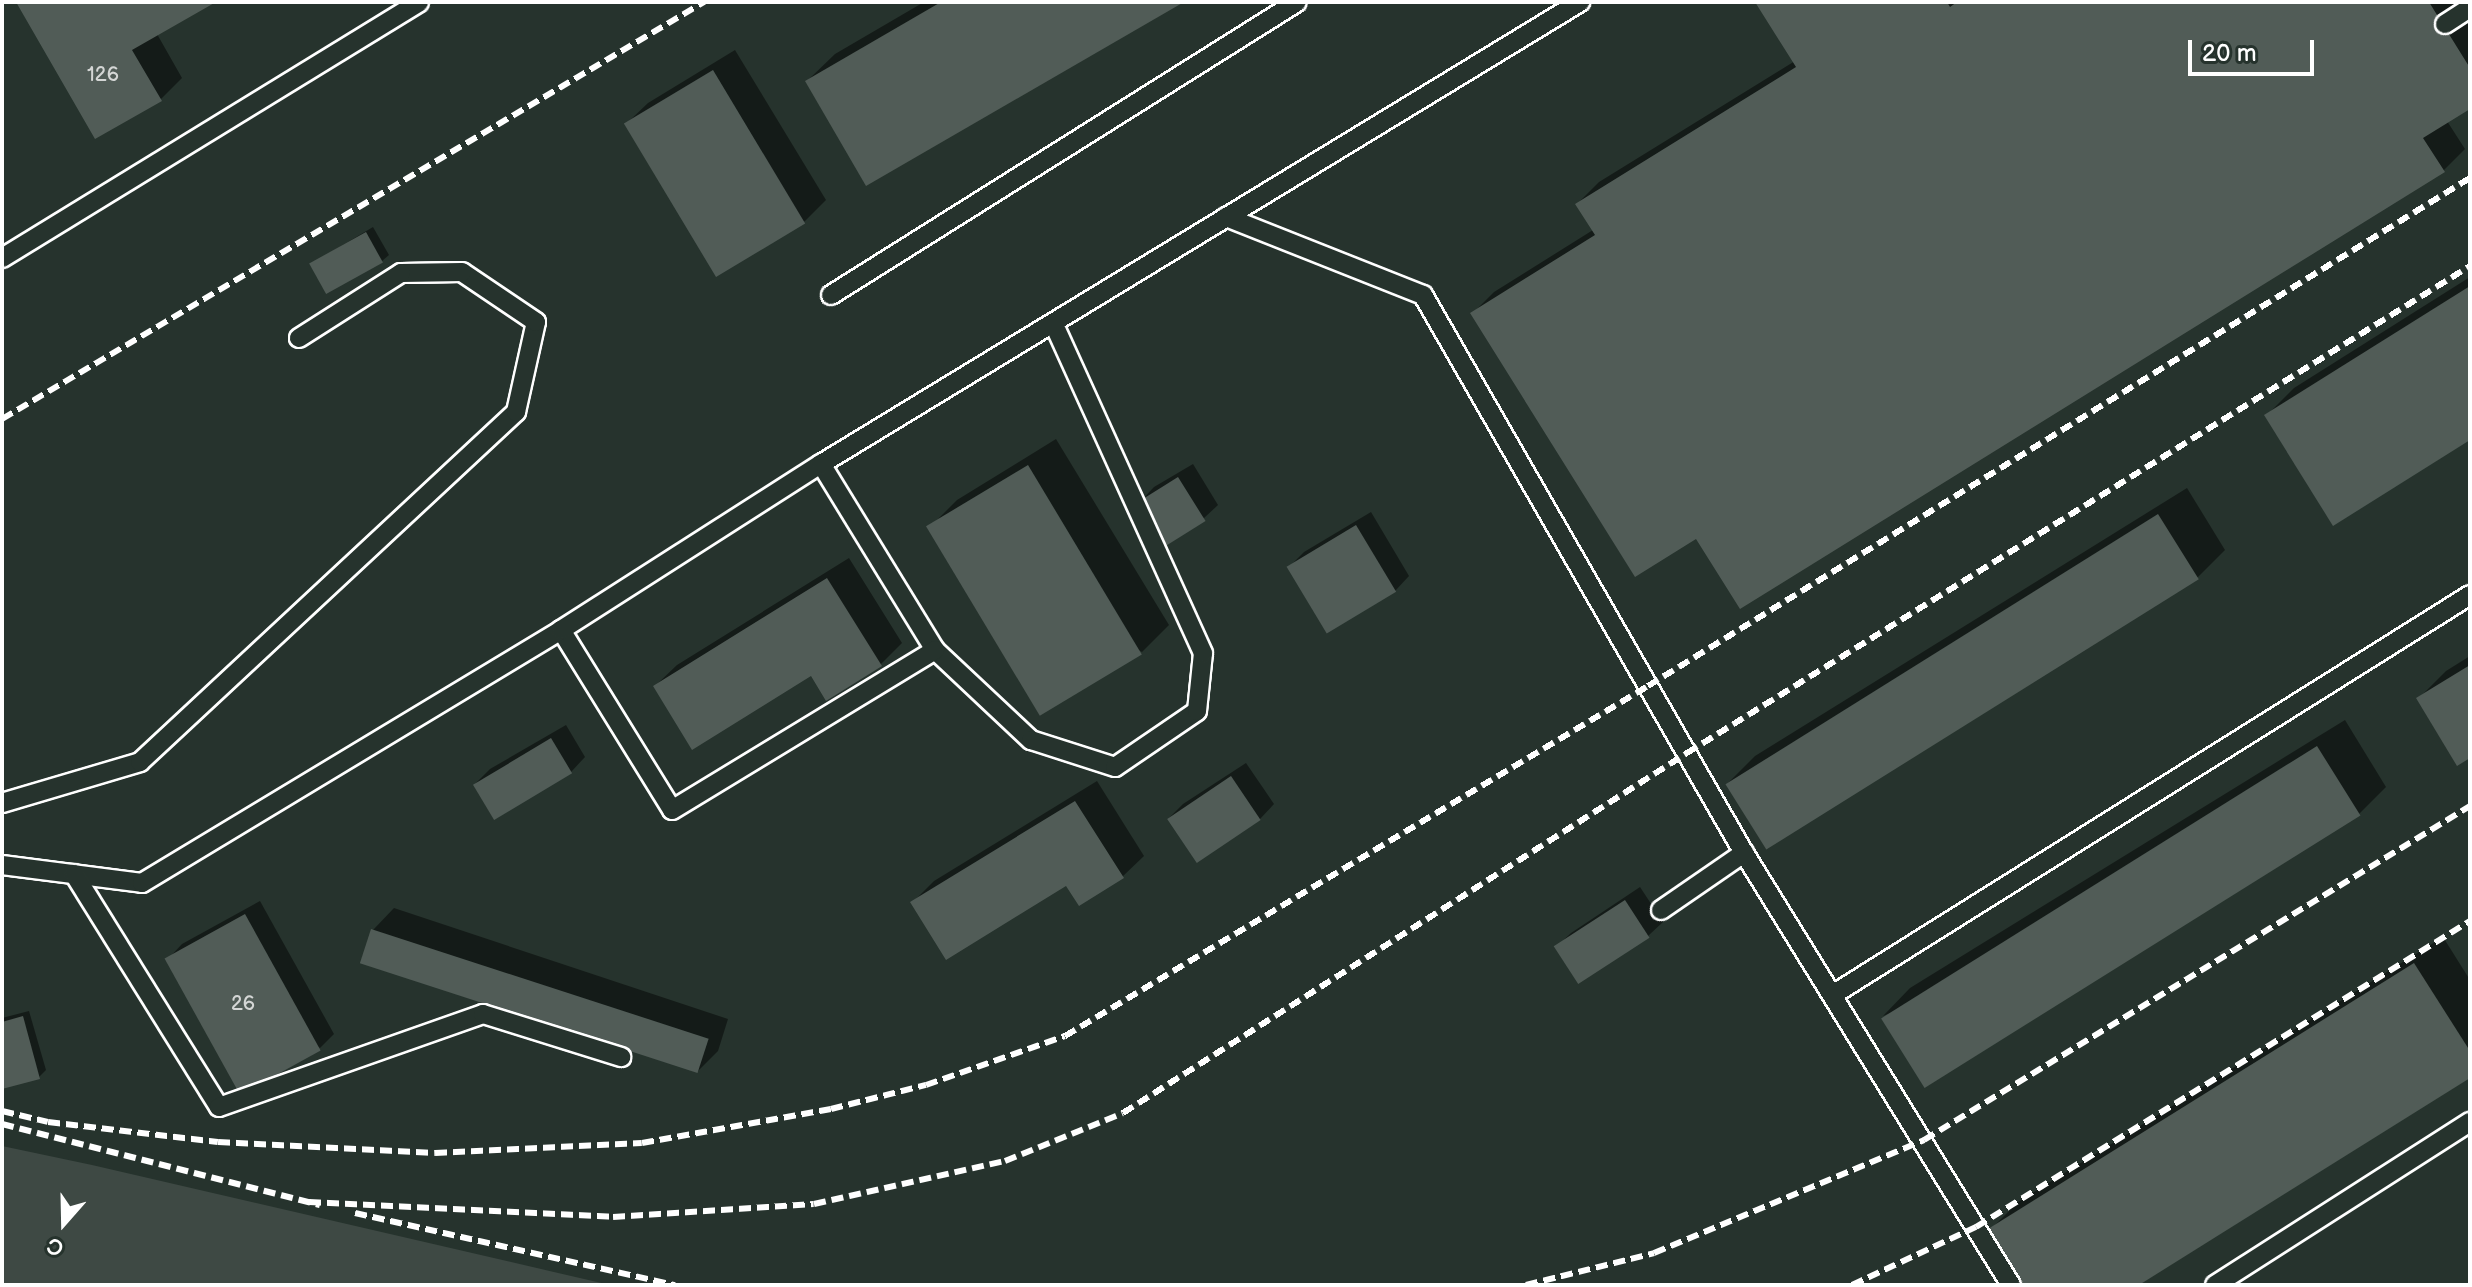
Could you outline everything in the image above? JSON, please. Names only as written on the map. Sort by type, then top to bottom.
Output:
[{"type":"lane","points":[[2,258],[419,2]]},
{"type":"lane","points":[[831,295],[1297,2]]},
{"type":"lane","points":[[2,865],[142,883],[561,630],[821,464],[1580,2]]},
{"type":"lane","points":[[2445,24],[2470,8]]},
{"type":"lane","points":[[1226,217],[1423,295],[1744,853],[1834,994],[2011,1285]]},
{"type":"lane","points":[[2,803],[140,762],[516,412],[536,322],[462,272],[401,273],[299,338]]},
{"type":"lane","points":[[821,464],[935,650],[1031,740],[1115,767],[1197,711],[1203,653],[1053,323]]},
{"type":"lane","points":[[1834,994],[2470,595]]},
{"type":"lane","points":[[561,630],[672,810],[935,650]]},
{"type":"lane","points":[[1661,910],[1744,853]]},
{"type":"lane","points":[[74,874],[219,1107],[483,1014],[621,1057]]},
{"type":"lane","points":[[2215,1285],[2470,1122]]},
{"type":"shaded area","points":[[2,1146],[92,1165],[610,1285],[2,1285]]},
{"type":"building","points":[[16,2],[216,2],[132,50],[162,101],[95,139]]},
{"type":"building","points":[[941,2],[1184,2],[866,186],[805,81]]},
{"type":"building","points":[[1755,2],[1947,2],[1950,7],[1957,2],[2429,2],[2470,68],[2470,109],[2423,138],[2445,172],[1740,609],[1696,539],[1635,577],[1470,313],[1595,235],[1575,204],[1796,67]]},
{"type":"building","points":[[713,70],[805,223],[716,277],[624,124]]},
{"type":"building","points":[[366,232],[383,263],[326,294],[309,264]]},
{"type":"building","points":[[2470,286],[2470,440],[2333,526],[2264,415]]},
{"type":"building","points":[[1028,465],[1142,654],[1040,716],[926,526]]},
{"type":"building","points":[[1178,477],[1206,521],[1165,547],[1137,502]]},
{"type":"building","points":[[2158,514],[2199,579],[1766,850],[1725,784]]},
{"type":"building","points":[[1356,525],[1396,592],[1327,634],[1287,567]]},
{"type":"building","points":[[827,578],[882,666],[826,701],[811,676],[692,750],[653,686]]},
{"type":"building","points":[[2470,665],[2470,758],[2457,766],[2416,698]]},
{"type":"building","points":[[551,738],[572,773],[494,820],[473,785]]},
{"type":"building","points":[[2317,746],[2360,816],[1925,1088],[1881,1018]]},
{"type":"building","points":[[1231,776],[1261,820],[1197,863],[1167,819]]},
{"type":"building","points":[[1075,801],[1124,878],[1079,906],[1066,886],[946,960],[910,902]]},
{"type":"building","points":[[1625,900],[1650,938],[1578,984],[1554,946]]},
{"type":"building","points":[[245,914],[321,1050],[240,1095],[165,959]]},
{"type":"building","points":[[371,929],[709,1039],[698,1073],[360,963]]},
{"type":"building","points":[[2414,963],[2470,1051],[2470,1078],[2139,1285],[2023,1285],[1988,1229]]},
{"type":"building","points":[[23,1016],[40,1079],[2,1089],[2,1022]]},
{"type":"railway","points":[[2,419],[704,2]]},
{"type":"railway","points":[[2,1111],[48,1122],[218,1142],[435,1153],[642,1143],[831,1109],[926,1085],[1065,1036],[1648,686],[2470,178]]},
{"type":"railway","points":[[309,1202],[613,1217],[814,1204],[1005,1161],[1123,1113],[1687,753],[2470,266]]},
{"type":"railway","points":[[1526,1285],[1654,1253],[1924,1140],[2470,806]]},
{"type":"railway","points":[[1852,1285],[1976,1227],[2470,921]]},
{"type":"railway","points":[[2,1124],[320,1205]]},
{"type":"railway","points":[[355,1213],[675,1285]]}]
